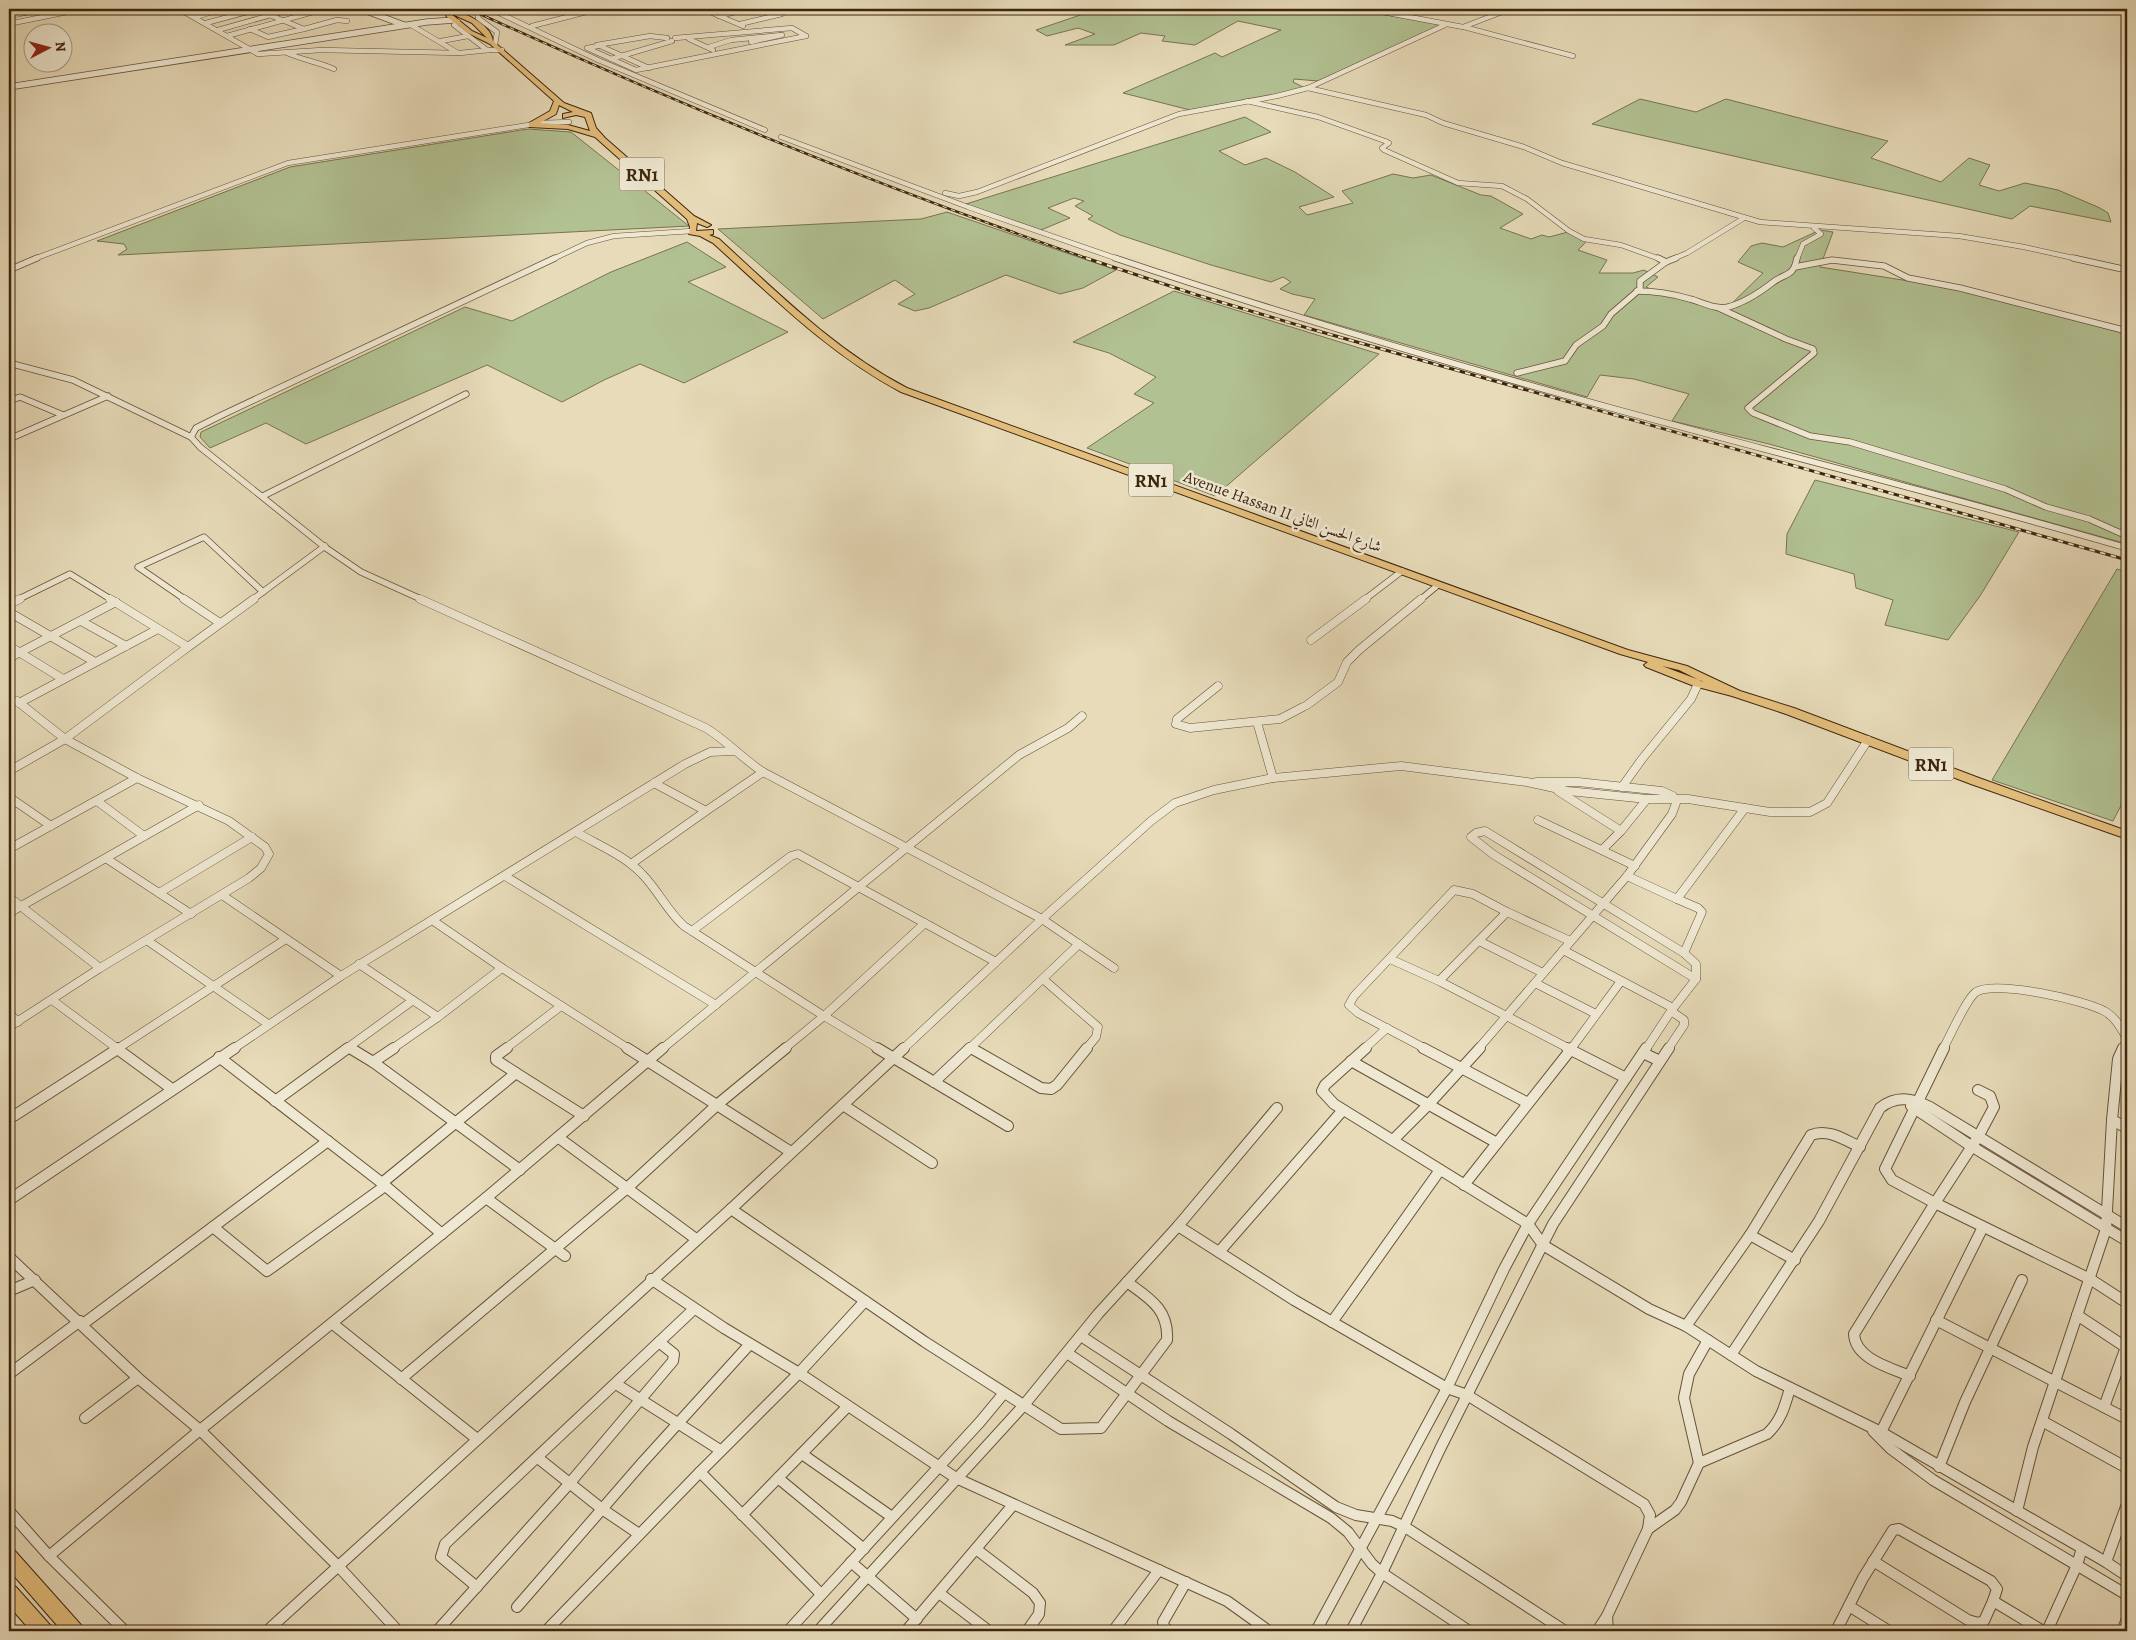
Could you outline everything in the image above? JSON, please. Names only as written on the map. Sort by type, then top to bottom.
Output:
[{"type":"main road","points":[[443,9],[466,17],[485,31],[494,44]]},
{"type":"main road","points":[[443,9],[471,35],[494,44],[502,50],[560,102],[589,116],[588,119],[568,119]]},
{"type":"main road","points":[[454,19],[466,17]]},
{"type":"main road","points":[[471,35],[485,31]]},
{"type":"main road","points":[[560,102],[568,119]]},
{"type":"main road","points":[[532,125],[553,112],[560,102]]},
{"type":"main road","points":[[568,119],[582,113]]},
{"type":"main road","name":"Avenue Hassan II شارع الحسن الثاني","points":[[568,119],[594,132],[691,218],[712,232],[822,335],[865,369],[889,383],[1402,572],[1506,608],[1624,652],[1637,660],[1668,667],[1701,681]]},
{"type":"main road","name":"Avenue Hassan II شارع الحسن الثاني","points":[[588,119],[594,132]]},
{"type":"main road","points":[[532,125],[594,132]]},
{"type":"main road","points":[[691,218],[693,229],[712,232]]},
{"type":"main road","name":"Avenue Hassan II شارع الحسن الثاني","points":[[693,229],[702,234],[712,232]]},
{"type":"main road","name":"RN1","points":[[1701,681],[1790,711],[2127,835]]},
{"type":"main road","points":[[9,1557],[74,1631]]},
{"type":"main road","points":[[9,1593],[44,1631]]},
{"type":"street","points":[[9,16],[44,9]]},
{"type":"street","points":[[11,22],[82,9]]},
{"type":"street","points":[[179,9],[258,54],[322,50],[458,53],[502,50]]},
{"type":"street","points":[[196,17],[215,11],[210,9]]},
{"type":"street","points":[[206,23],[256,9],[304,28]]},
{"type":"street","points":[[218,30],[292,9]]},
{"type":"street","points":[[228,36],[324,9]]},
{"type":"street","points":[[361,9],[405,26]]},
{"type":"street","points":[[430,9],[443,9]]},
{"type":"street","points":[[499,9],[497,12],[569,47],[646,82],[765,130]]},
{"type":"street","points":[[532,26],[598,9]]},
{"type":"street","points":[[703,9],[741,25],[782,14]]},
{"type":"street","points":[[719,16],[748,9]]},
{"type":"street","points":[[1367,9],[1462,27],[1573,56]]},
{"type":"street","points":[[1462,27],[1472,25],[1510,9]]},
{"type":"street","points":[[478,16],[478,18],[497,32],[494,44]]},
{"type":"street","points":[[9,87],[454,19]]},
{"type":"street","points":[[250,30],[268,36],[337,20],[347,21]]},
{"type":"street","points":[[11,22],[22,28]]},
{"type":"street","points":[[867,166],[952,196],[964,196],[990,188],[1165,119],[1188,112],[1308,88],[1445,24]]},
{"type":"street","points":[[411,25],[441,41],[458,53]]},
{"type":"street","points":[[485,31],[492,27]]},
{"type":"street","points":[[611,59],[671,39],[686,37],[792,28],[806,36],[636,70],[611,59],[588,48],[634,36]]},
{"type":"street","points":[[441,41],[471,35],[488,50]]},
{"type":"street","points":[[710,47],[731,40],[782,35],[751,42]]},
{"type":"street","points":[[577,46],[596,45],[650,36],[671,39]]},
{"type":"street","points":[[686,37],[710,47],[718,54]]},
{"type":"street","points":[[745,38],[756,46]]},
{"type":"street","points":[[596,45],[649,68]]},
{"type":"street","points":[[317,61],[322,50]]},
{"type":"street","points":[[286,52],[302,60],[317,61],[334,69]]},
{"type":"street","points":[[1308,88],[1426,115],[1443,123],[1524,147],[1570,165],[1764,223],[1814,228],[1959,236],[2029,248],[2127,270]]},
{"type":"street","points":[[1248,101],[1318,117],[1385,141],[1389,143],[1382,148],[1384,150],[1454,182],[1502,186],[1528,200],[1569,231],[1584,239],[1621,245],[1650,254],[1666,262]]},
{"type":"street","points":[[9,270],[50,252],[288,163],[568,119]]},
{"type":"street","points":[[781,137],[1032,230],[1327,326],[1538,387],[1980,506],[2127,548]]},
{"type":"street","points":[[1517,373],[1565,361],[1576,345],[1604,326],[1611,314],[1637,291],[1641,286],[1640,280],[1660,269],[1666,262],[1687,253],[1744,218]]},
{"type":"street","points":[[1719,308],[1727,307],[1763,291],[1773,282],[1792,272],[1803,244],[1821,234],[1814,228]]},
{"type":"street","points":[[191,436],[196,428],[222,414],[587,243],[614,236],[693,229]]},
{"type":"street","points":[[1796,264],[1836,260],[1884,266],[1908,278],[1960,288],[2127,331]]},
{"type":"street","points":[[1637,291],[1650,290],[1667,293],[1719,308],[1786,340],[1801,343],[1813,349],[1814,353],[1748,408],[1753,413],[1810,436],[1850,442],[2005,489],[2046,507],[2089,519],[2127,536]]},
{"type":"street","points":[[9,363],[73,380],[191,436],[200,447],[353,567],[381,582],[601,679],[706,728],[719,736],[734,751],[763,772],[1042,919],[1114,968]]},
{"type":"street","points":[[263,496],[466,394]]},
{"type":"street","points":[[9,401],[20,396],[63,415]]},
{"type":"street","points":[[9,439],[108,396]]},
{"type":"street","points":[[220,623],[138,567],[204,537],[263,592]]},
{"type":"street","points":[[9,771],[65,739],[325,546]]},
{"type":"street","points":[[1311,640],[1402,572]]},
{"type":"street","points":[[9,604],[70,574],[188,647]]},
{"type":"street","points":[[1218,686],[1178,719],[1176,724],[1190,728],[1284,718],[1305,706],[1338,682],[1347,662],[1358,650],[1438,585]]},
{"type":"street","points":[[9,658],[116,602]]},
{"type":"street","points":[[9,612],[95,662]]},
{"type":"street","points":[[81,621],[126,646]]},
{"type":"street","points":[[9,1027],[100,968],[148,941],[249,878],[266,861],[269,854],[266,847],[236,825],[199,805],[137,778],[65,739],[18,702],[158,628]]},
{"type":"street","points":[[9,646],[63,679]]},
{"type":"street","points":[[1622,787],[1690,699],[1701,681]]},
{"type":"street","points":[[49,1556],[200,1430],[333,1324],[559,1138],[647,1061],[1018,755],[1043,740],[1067,730],[1082,716]]},
{"type":"street","points":[[1257,722],[1273,778]]},
{"type":"street","points":[[267,1631],[731,1209],[1042,919],[1151,821],[1174,803],[1214,790],[1273,778],[1360,768],[1401,766],[1527,782],[1557,790],[1647,799],[1698,800],[1793,814],[1818,810],[1827,803],[1868,740]]},
{"type":"street","points":[[9,1200],[219,1056],[359,964],[654,783],[710,752],[734,751]]},
{"type":"street","points":[[631,864],[763,772]]},
{"type":"street","points":[[10,847],[137,778]]},
{"type":"street","points":[[1527,782],[1564,781],[1662,791],[1676,799]]},
{"type":"street","points":[[654,783],[706,811]]},
{"type":"street","points":[[1557,790],[1621,831]]},
{"type":"street","points":[[9,798],[51,826]]},
{"type":"street","points":[[1602,850],[1621,831],[1647,799]]},
{"type":"street","points":[[1393,1140],[1429,1104],[1507,1017],[1627,876],[1674,811],[1676,799]]},
{"type":"street","points":[[96,801],[144,836]]},
{"type":"street","points":[[9,912],[107,859],[199,805]]},
{"type":"street","points":[[1678,899],[1745,808]]},
{"type":"street","points":[[1538,820],[1635,866]]},
{"type":"street","points":[[1316,1631],[1447,1388],[1504,1269],[1528,1224],[1672,1009],[1696,979],[1698,972],[1696,964],[1684,953],[1484,830],[1471,837],[1476,843],[1696,979]]},
{"type":"street","points":[[576,832],[631,864],[650,884],[676,919],[692,931],[824,1016],[1008,1126]]},
{"type":"street","points":[[159,893],[252,837]]},
{"type":"street","points":[[692,931],[793,855],[800,855],[996,962]]},
{"type":"street","points":[[107,859],[191,914]]},
{"type":"street","points":[[505,876],[716,1006]]},
{"type":"street","points":[[1627,876],[1698,908],[1702,912],[1684,953]]},
{"type":"street","points":[[1528,1103],[1358,1012],[1349,1003],[1434,909],[1454,890],[1461,889],[1469,892],[1570,941]]},
{"type":"street","points":[[222,895],[341,976]]},
{"type":"street","points":[[9,897],[100,968]]},
{"type":"street","points":[[1439,981],[1507,912]]},
{"type":"street","points":[[432,920],[502,968],[791,1152]]},
{"type":"street","points":[[401,1379],[626,1189],[718,1104],[824,1016],[925,923]]},
{"type":"street","points":[[9,1119],[286,939]]},
{"type":"street","points":[[148,941],[268,1024]]},
{"type":"street","points":[[1479,941],[1543,973]]},
{"type":"street","points":[[934,1082],[1079,944]]},
{"type":"street","points":[[1351,1631],[1405,1527],[1466,1395],[1553,1224],[1685,1022],[1672,1009],[1563,950]]},
{"type":"street","points":[[1390,959],[1439,981],[1626,1078]]},
{"type":"street","points":[[359,964],[438,1017]]},
{"type":"street","points":[[373,1062],[438,1017],[502,968]]},
{"type":"street","points":[[970,1047],[1041,1088],[1051,1089],[1057,1085],[1096,1037],[1098,1027],[1043,979]]},
{"type":"street","points":[[1464,1184],[1570,1050],[1621,980]]},
{"type":"street","points":[[1535,983],[1596,1014]]},
{"type":"street","points":[[2127,1040],[2113,1016],[2089,1004],[2008,990],[1988,988],[1979,990],[1973,994],[1932,1070],[1886,1164],[1886,1173],[1896,1183],[2090,1279],[2127,1303]]},
{"type":"street","points":[[52,1000],[172,1089]]},
{"type":"street","points":[[275,1101],[412,1001]]},
{"type":"street","points":[[561,1006],[496,1056],[496,1060],[584,1116]]},
{"type":"street","points":[[9,1014],[18,1022]]},
{"type":"street","points":[[1387,1028],[1351,1060],[1322,1091],[1324,1095],[1343,1110],[1528,1224],[1543,1245],[1648,1309],[1686,1326],[1756,1371],[1881,1432],[2127,1576]]},
{"type":"street","points":[[2017,1511],[2042,1421],[2106,1228],[2112,1120],[2119,1051],[2127,1045]]},
{"type":"street","points":[[349,1047],[373,1062],[520,1170]]},
{"type":"street","points":[[1643,1053],[1660,1061]]},
{"type":"street","points":[[219,1056],[384,1184],[442,1234]]},
{"type":"street","points":[[1351,1060],[1497,1143]]},
{"type":"street","points":[[213,1227],[267,1271],[384,1184],[456,1122],[516,1074]]},
{"type":"street","points":[[1910,1376],[1866,1355],[1856,1347],[1853,1339],[1854,1334],[1978,1137],[1994,1104],[1990,1096],[1978,1090]]},
{"type":"street","points":[[1731,1355],[1819,1221],[1880,1108],[1892,1099],[1904,1099],[1915,1105],[1971,1146],[2127,1241]]},
{"type":"street","points":[[842,1105],[932,1163]]},
{"type":"street","points":[[1915,1105],[1930,1107],[2127,1228]]},
{"type":"street","points":[[818,1631],[1024,1405],[1277,1108]]},
{"type":"street","points":[[1219,1252],[1343,1110]]},
{"type":"street","points":[[2112,1120],[2127,1128]]},
{"type":"street","points":[[1686,1326],[1750,1234],[1814,1132],[1825,1132],[1860,1147]]},
{"type":"street","points":[[559,1138],[696,1239]]},
{"type":"street","points":[[9,1374],[213,1227],[328,1141]]},
{"type":"street","points":[[1332,1322],[1440,1170]]},
{"type":"street","points":[[486,1198],[565,1256]]},
{"type":"street","points":[[731,1209],[865,1301],[1061,1430],[1101,1428],[1165,1345],[1168,1326],[1159,1306],[1127,1282]]},
{"type":"street","points":[[1178,1226],[1294,1300],[1447,1388],[1466,1395],[1639,1500],[1650,1515],[1648,1529],[1607,1616],[1597,1631]]},
{"type":"street","points":[[1881,1432],[1983,1227]]},
{"type":"street","points":[[1750,1234],[1794,1260]]},
{"type":"street","points":[[9,1257],[138,1378],[200,1430],[339,1567],[398,1631]]},
{"type":"street","points":[[652,1279],[694,1309],[799,1373],[956,1478],[1227,1601],[1269,1631]]},
{"type":"street","points":[[9,1292],[34,1280]]},
{"type":"street","points":[[1939,1467],[2022,1280]]},
{"type":"street","points":[[546,1631],[720,1450],[799,1373],[865,1301]]},
{"type":"street","points":[[477,1587],[444,1561],[442,1550],[445,1544],[694,1309]]},
{"type":"street","points":[[2077,1315],[2127,1347],[2104,1406]]},
{"type":"street","points":[[1936,1320],[2127,1419]]},
{"type":"street","points":[[333,1324],[477,1439]]},
{"type":"street","points":[[1081,1336],[1231,1434],[1336,1507],[1356,1515],[1392,1521],[1405,1527],[1566,1631]]},
{"type":"street","points":[[1648,1529],[1669,1515],[1681,1502],[1699,1463],[1684,1398],[1684,1388],[1694,1362],[1708,1340]]},
{"type":"street","points":[[437,1631],[569,1484],[642,1400],[675,1358],[674,1354],[659,1342]]},
{"type":"street","points":[[517,1607],[677,1423],[750,1344]]},
{"type":"street","points":[[1067,1353],[1168,1421],[1331,1518],[1362,1548],[1372,1564],[1382,1573],[1469,1631]]},
{"type":"street","points":[[84,1418],[138,1378]]},
{"type":"street","points":[[616,1384],[720,1450]]},
{"type":"street","points":[[1699,1463],[1767,1434],[1774,1428],[1783,1412],[1790,1388]]},
{"type":"street","points":[[788,1631],[939,1468],[1004,1393]]},
{"type":"street","points":[[742,1515],[848,1406]]},
{"type":"street","points":[[2042,1421],[2127,1468]]},
{"type":"street","points":[[1866,1425],[1891,1449],[1925,1475],[2127,1595]]},
{"type":"street","points":[[802,1454],[892,1517]]},
{"type":"street","points":[[538,1458],[602,1509],[639,1534]]},
{"type":"street","points":[[700,1472],[821,1594]]},
{"type":"street","points":[[778,1478],[864,1549]]},
{"type":"street","points":[[906,1631],[1013,1504]]},
{"type":"street","points":[[2106,1562],[2127,1504]]},
{"type":"street","points":[[9,1511],[49,1556],[125,1631]]},
{"type":"street","points":[[1836,1631],[1873,1561],[1893,1530],[1902,1529],[1994,1583],[1997,1589],[1984,1621],[1968,1620],[1873,1561]]},
{"type":"street","points":[[2047,1631],[2077,1565],[2082,1548]]},
{"type":"street","points":[[976,1549],[1024,1586],[1040,1603],[1039,1614],[1027,1631]]},
{"type":"street","points":[[851,1562],[917,1619]]},
{"type":"street","points":[[1113,1631],[1159,1570]]},
{"type":"street","points":[[1169,1631],[1163,1626],[1163,1622],[1186,1582]]},
{"type":"street","points":[[939,1593],[989,1631]]},
{"type":"street","points":[[1993,1601],[2043,1631]]},
{"type":"street","points":[[1849,1606],[1889,1631]]},
{"type":"street","points":[[1607,1616],[1608,1631]]},
{"type":"street","points":[[2122,1631],[2127,1619]]},
{"type":"green space","points":[[1098,9],[1353,9],[1442,25],[1318,81],[1294,79],[1293,82],[1305,88],[1267,97],[1190,110],[1123,93],[1215,53],[1222,57],[1281,30],[1238,21],[1195,45],[1162,41],[1165,36],[1141,33],[1114,45],[1065,45],[1095,34],[1078,28],[1047,36],[1036,30]]},
{"type":"green space","points":[[1640,99],[1696,112],[1726,99],[1888,141],[1871,158],[1941,182],[1969,158],[1990,165],[1979,185],[1999,191],[2025,183],[2058,190],[2100,208],[2108,213],[2111,222],[2030,206],[2012,219],[1592,124]]},
{"type":"green space","points":[[1245,117],[1271,132],[1219,151],[1245,165],[1266,158],[1295,172],[1334,197],[1299,207],[1307,215],[1353,203],[1342,191],[1393,174],[1413,178],[1431,175],[1481,195],[1491,196],[1523,214],[1500,228],[1531,239],[1542,235],[1549,237],[1568,232],[1587,241],[1578,250],[1607,260],[1599,273],[1633,273],[1644,270],[1658,277],[1646,287],[1723,312],[1763,273],[1738,262],[1751,246],[1762,243],[1783,247],[1820,230],[1833,232],[1820,267],[1947,287],[2127,334],[2127,544],[1769,444],[1672,421],[1689,394],[1634,379],[1600,375],[1587,397],[1304,315],[1315,299],[1292,294],[1280,289],[1291,282],[1283,277],[1271,282],[1211,265],[1120,235],[1088,219],[1093,216],[1075,206],[1084,201],[1074,198],[1048,208],[1070,218],[1041,230],[966,204]]},
{"type":"green space","points":[[528,129],[571,132],[689,226],[118,255],[127,249],[124,244],[97,241],[290,167]]},
{"type":"green space","points":[[947,212],[1116,270],[1083,288],[1060,294],[1006,275],[929,308],[915,311],[898,304],[915,294],[895,280],[823,319],[718,229],[921,219]]},
{"type":"green space","points":[[687,242],[726,267],[688,282],[788,332],[684,383],[640,364],[562,402],[487,365],[306,444],[266,423],[210,448],[200,437],[201,432],[465,307],[512,321],[611,272]]},
{"type":"green space","points":[[1174,291],[1379,354],[1215,496],[1087,448],[1154,403],[1134,394],[1156,377],[1109,353],[1073,342]]},
{"type":"green space","points":[[1815,480],[2019,532],[1980,596],[1948,640],[1885,625],[1893,600],[1856,588],[1854,574],[1786,554],[1787,534]]},
{"type":"green space","points":[[2117,569],[2127,572],[2127,794],[2113,821],[1992,780]]},
{"type":"railway","points":[[469,9],[622,77],[776,142],[932,202],[1089,259]]},
{"type":"railway","points":[[1089,259],[1197,295],[1311,329],[2127,560]]}]
